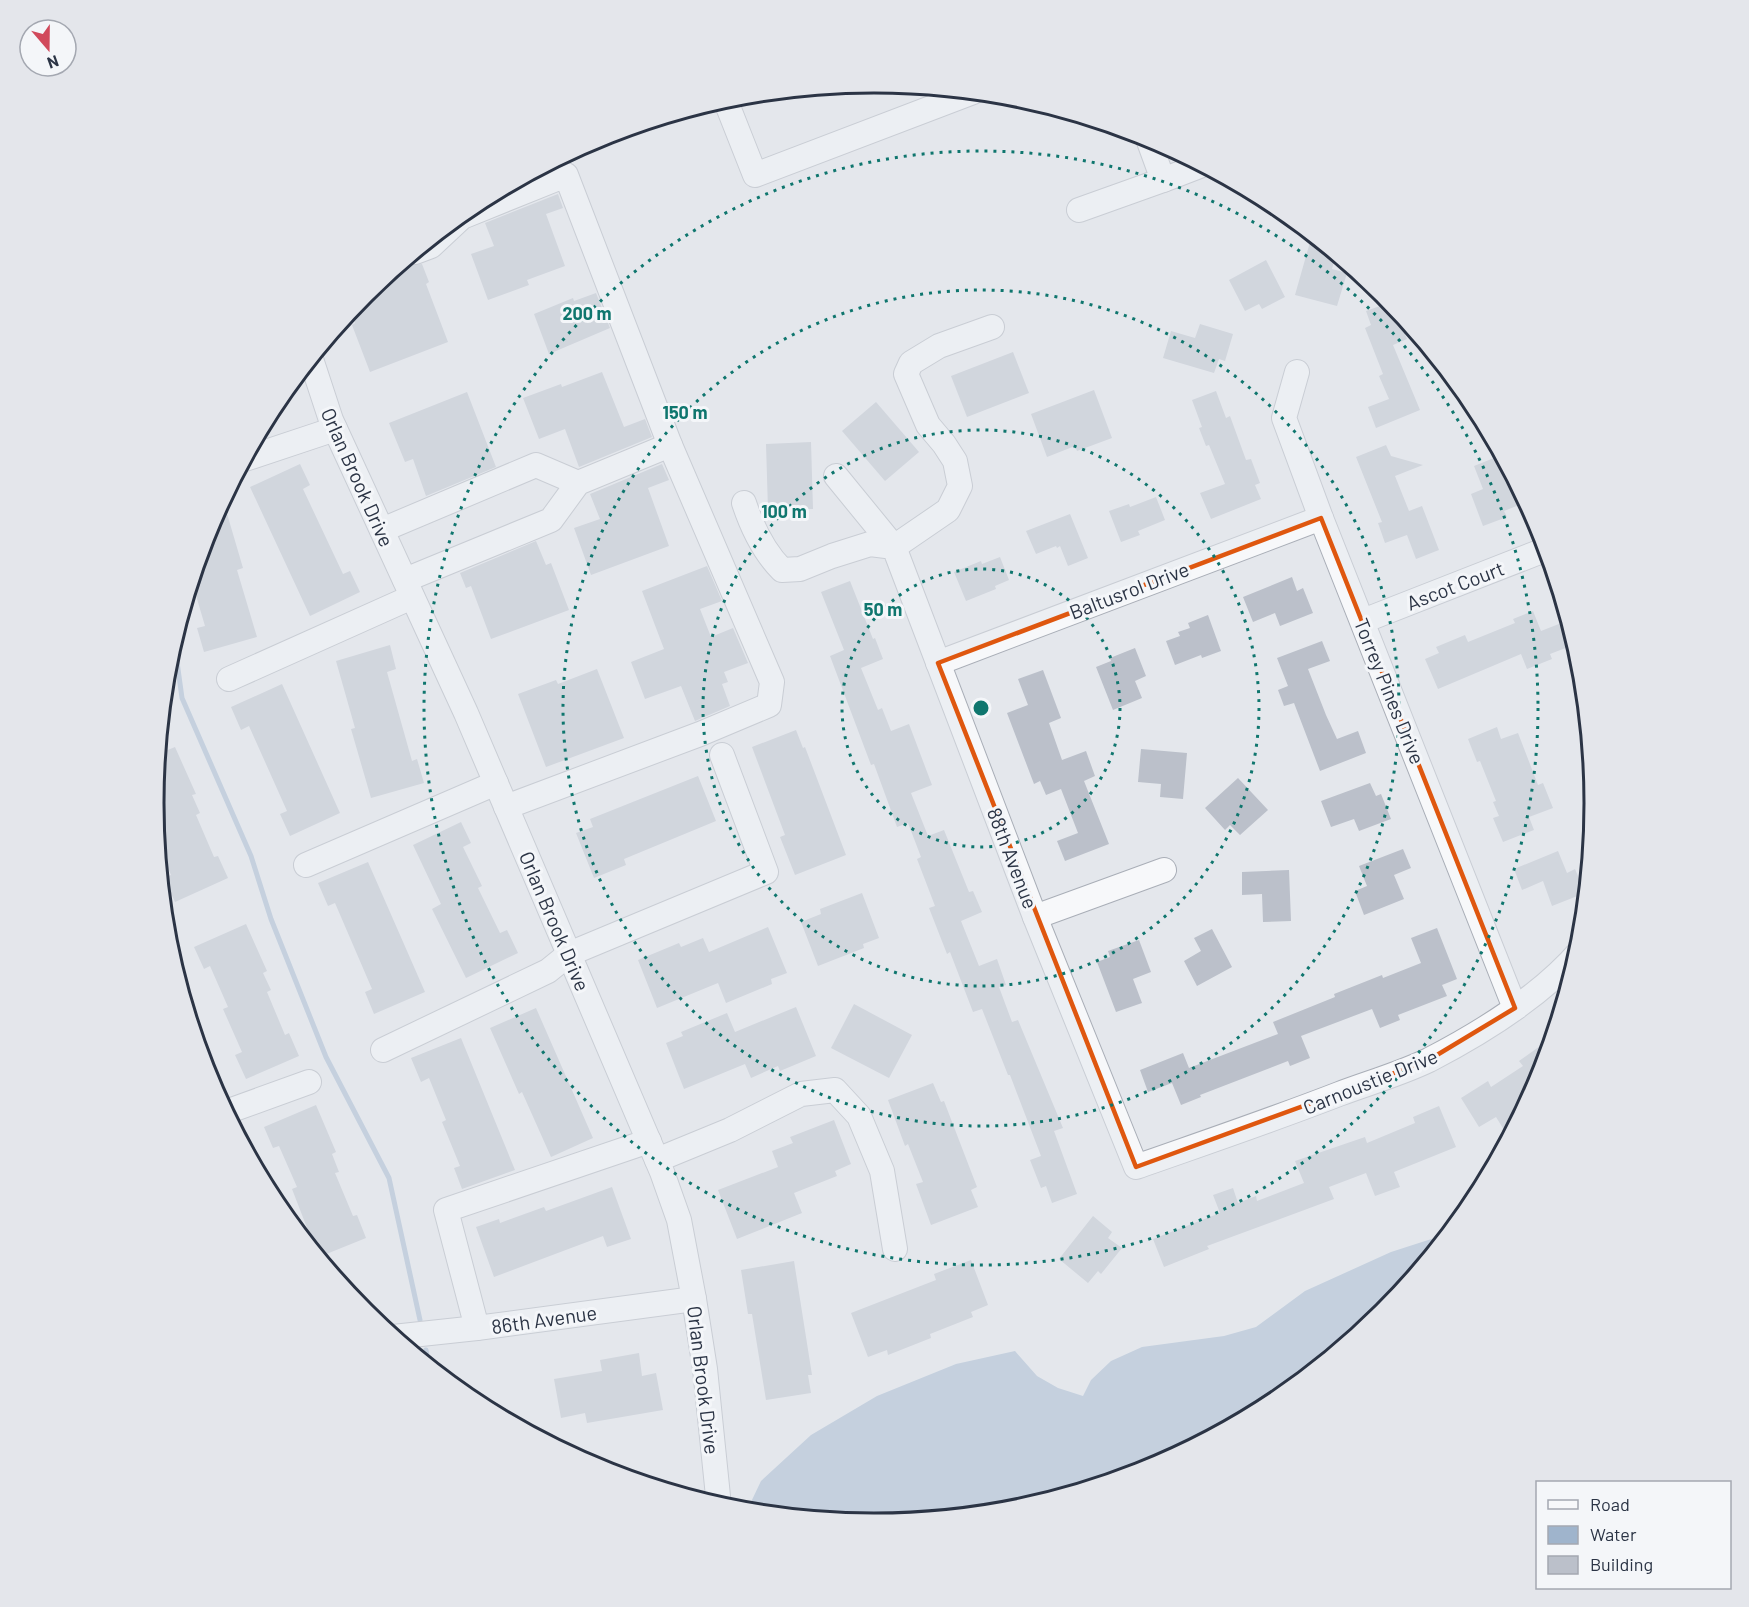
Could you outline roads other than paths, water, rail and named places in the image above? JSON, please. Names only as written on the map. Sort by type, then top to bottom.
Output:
[{"type":"street","points":[[729,109],[755,175],[957,98]]},
{"type":"street","points":[[1151,149],[1163,180]]},
{"type":"street","points":[[1079,210],[1193,168]]},
{"type":"street","points":[[494,204],[566,175],[670,446],[772,682],[769,705],[700,734],[506,807]]},
{"type":"street","points":[[744,503],[750,521],[771,559],[782,570],[800,569],[870,544],[894,547],[948,510],[960,486],[955,461],[928,425],[906,375],[911,363],[939,346],[992,327]]},
{"type":"street","name":"Orlan Brook Drive","points":[[314,367],[335,429],[496,783],[653,1150],[679,1220],[705,1369],[718,1496]]},
{"type":"street","name":"Torrey Pines Drive","points":[[1297,372],[1284,418],[1321,518],[1515,1008]]},
{"type":"street","points":[[255,456],[335,429]]},
{"type":"street","points":[[229,679],[551,520],[578,483],[670,446]]},
{"type":"street","points":[[382,530],[536,465],[578,483]]},
{"type":"street","name":"88th Avenue","points":[[836,476],[894,547],[1035,917],[1136,1167]]},
{"type":"street","name":"Baltusrol Drive","points":[[938,663],[1321,518]]},
{"type":"street","name":"Ascot Court","points":[[1363,621],[1539,552]]},
{"type":"street","points":[[383,1050],[548,971],[569,954],[766,872],[722,755]]},
{"type":"street","points":[[306,865],[496,783]]},
{"type":"street","points":[[1035,917],[1164,870]]},
{"type":"street","name":"Carnoustie Drive","points":[[1136,1167],[1288,1114],[1427,1061],[1515,1008],[1565,968]]},
{"type":"street","points":[[233,1109],[309,1082]]},
{"type":"street","points":[[477,1328],[446,1210],[591,1162],[653,1150],[730,1130],[801,1094],[835,1090],[859,1116],[882,1171],[895,1249]]},
{"type":"street","name":"86th Avenue","points":[[404,1336],[694,1299]]},
{"type":"water","points":[[1437,1237],[1377,1306],[1307,1367],[1230,1419],[1146,1460],[1058,1490],[967,1508],[874,1514],[782,1508],[751,1502],[761,1481],[811,1435],[877,1396],[956,1364],[1015,1351],[1037,1376],[1058,1388],[1083,1396],[1091,1380],[1111,1361],[1142,1347],[1224,1336],[1256,1327],[1305,1291],[1391,1252]]},
{"type":"waterway","points":[[178,667],[182,698],[251,856],[271,919],[326,1057],[389,1178],[420,1320]]},
{"type":"waterway","points":[[426,1350],[427,1355]]}]
